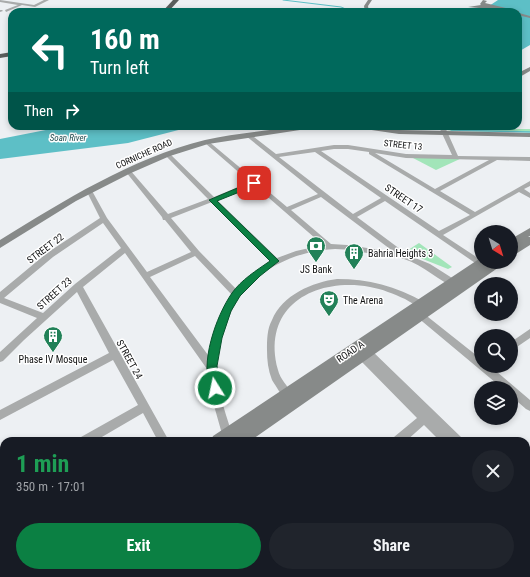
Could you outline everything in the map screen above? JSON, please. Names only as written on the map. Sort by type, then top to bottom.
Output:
[{"type":"highway","points":[[169,8],[176,0]]},
{"type":"street","points":[[12,8],[29,0]]},
{"type":"street","points":[[0,1],[34,6],[46,0]]},
{"type":"street","points":[[484,2],[498,8]]},
{"type":"street","points":[[466,8],[484,2],[503,8]]},
{"type":"street","points":[[1,12],[6,11]]},
{"type":"street","name":"CORNICHE ROAD","points":[[0,245],[89,190],[167,154],[207,142],[284,130]]},
{"type":"street","points":[[390,130],[400,132],[487,130]]},
{"type":"street","points":[[444,131],[530,135]]},
{"type":"street","points":[[444,131],[456,157]]},
{"type":"street","points":[[248,135],[322,194],[406,257],[433,269],[457,285]]},
{"type":"street","points":[[207,142],[330,247]]},
{"type":"street","name":"STREET 13","points":[[275,156],[348,147],[406,156],[530,159]]},
{"type":"street","name":"STREET 17","points":[[316,150],[474,258]]},
{"type":"street","points":[[366,150],[475,215]]},
{"type":"street","points":[[167,154],[275,261]]},
{"type":"street","points":[[436,191],[496,159]]},
{"type":"street","points":[[128,171],[165,218],[196,253],[236,294]]},
{"type":"street","points":[[439,234],[519,190],[530,182]]},
{"type":"street","points":[[165,218],[254,183]]},
{"type":"street","points":[[89,190],[104,219],[211,366]]},
{"type":"street","points":[[519,190],[530,196]]},
{"type":"street","points":[[286,210],[322,194]]},
{"type":"street","points":[[352,217],[386,198]]},
{"type":"street","name":"STREET 22","points":[[0,298],[50,255],[104,219]]},
{"type":"street","points":[[518,239],[530,231]]},
{"type":"street","points":[[518,248],[530,240]]},
{"type":"street","points":[[227,437],[211,366],[217,338],[227,311],[236,294],[257,274],[275,261],[300,252],[330,247],[349,248],[406,257]]},
{"type":"street","name":"STREET 23","points":[[0,358],[16,340],[78,286],[125,249]]},
{"type":"street","points":[[145,276],[196,253]]},
{"type":"street","name":"ROAD A","points":[[457,285],[475,269]]},
{"type":"street","name":"ROAD A","points":[[231,437],[287,394],[457,285],[486,269]]},
{"type":"street","points":[[287,394],[275,374],[272,357],[272,335],[276,319],[296,297],[314,288],[335,282],[372,284],[394,290],[420,310],[474,357]]},
{"type":"street","name":"STREET 24","points":[[78,286],[162,437]]},
{"type":"street","points":[[0,298],[43,318]]},
{"type":"street","name":"ROAD A","points":[[231,437],[364,354],[420,310]]},
{"type":"street","points":[[518,342],[530,333]]},
{"type":"street","points":[[364,354],[443,437]]},
{"type":"street","points":[[364,354],[453,437]]},
{"type":"street","points":[[0,415],[115,355]]},
{"type":"street","points":[[492,373],[501,381]]},
{"type":"street","points":[[518,396],[530,406]]},
{"type":"street","points":[[92,437],[144,407]]},
{"type":"street","points":[[403,437],[424,418]]},
{"type":"green space","points":[[530,129],[530,132],[447,130]]},
{"type":"green space","points":[[413,158],[462,158],[436,170]]},
{"type":"green space","points":[[419,243],[452,267],[448,269],[405,252]]},
{"type":"water","points":[[498,0],[530,0],[530,45],[522,50],[522,8],[486,8]]},
{"type":"water","name":"Soan River","points":[[46,130],[178,130],[128,143],[0,159],[0,139]]},
{"type":"waterway","points":[[283,0],[343,8]]},
{"type":"waterway","points":[[451,130],[530,132]]},
{"type":"place","name":"JS Bank","points":[[316,263]]},
{"type":"place","name":"Bahria Heights 3","points":[[354,270]]},
{"type":"place","name":"The Arena","points":[[329,317]]},
{"type":"place","name":"Phase IV Mosque","points":[[53,353]]},
{"type":"route","points":[[215,388],[211,366],[217,338],[227,311],[236,294],[257,274],[275,261],[212,200],[254,183]]}]
